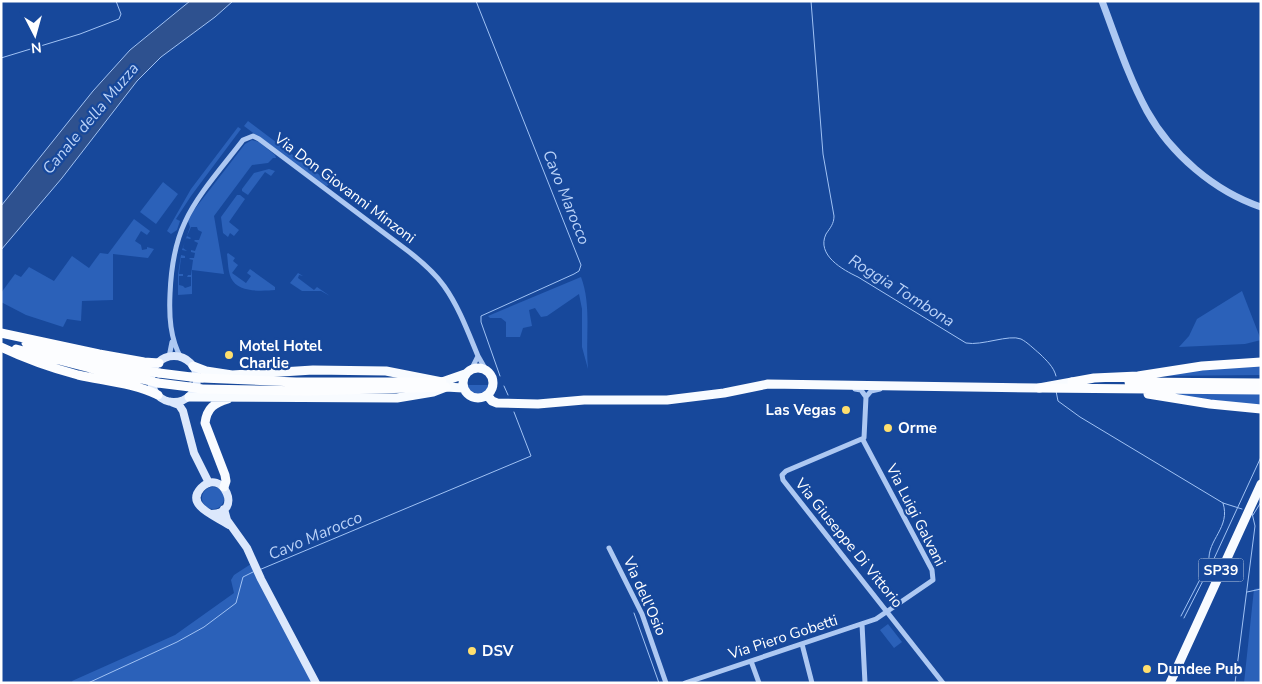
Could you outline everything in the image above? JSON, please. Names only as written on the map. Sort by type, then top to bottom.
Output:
[{"type":"highway","points":[[1,334],[108,356],[159,363]]},
{"type":"highway","points":[[1,334],[72,356],[147,376]]},
{"type":"highway","points":[[1,346],[90,368],[158,378],[191,377],[296,382],[444,384]]},
{"type":"highway","points":[[1,346],[33,361],[76,374],[146,389],[158,395]]},
{"type":"highway","points":[[1072,382],[1148,375],[1202,366],[1261,362]]},
{"type":"highway","points":[[158,378],[188,394],[201,389],[307,391],[444,384]]},
{"type":"highway","points":[[1072,382],[1259,386]]},
{"type":"highway","points":[[1039,388],[1259,386]]},
{"type":"highway","points":[[1058,388],[1153,394],[1210,404],[1261,409]]},
{"type":"main road","points":[[185,415],[178,405],[158,395],[154,389],[152,378],[154,369],[159,363],[169,357],[181,358],[193,366],[206,371],[232,375],[313,370],[386,371],[463,388]]},
{"type":"main road","points":[[171,402],[178,402],[194,392],[197,384],[197,375],[193,366]]},
{"type":"main road","points":[[188,394],[397,398],[433,392],[444,384],[469,371],[479,368],[486,370],[492,377],[492,390],[487,395],[482,398],[472,397],[467,394],[463,388],[463,381],[469,371]]},
{"type":"main road","points":[[487,395],[492,401],[504,404],[538,404],[584,400],[667,400],[724,393],[768,384],[1039,388],[1072,382]]},
{"type":"main road","points":[[188,394],[185,415],[194,453],[209,483]]},
{"type":"main road","points":[[224,487],[226,475],[205,423],[206,416],[212,406],[217,402],[235,396]]},
{"type":"main road","points":[[211,514],[217,514],[224,509],[228,500],[224,487],[209,483],[200,489],[197,499],[201,509],[230,526]]},
{"type":"main road","name":"SP39","points":[[1170,683],[1261,484]]},
{"type":"main road","points":[[224,509],[230,526],[247,548],[261,579],[316,683]]},
{"type":"street","points":[[1102,1],[1134,84],[1148,112],[1164,136],[1182,157],[1205,177],[1238,197],[1261,207]]},
{"type":"street","name":"Via Don Giovanni Minzoni","points":[[181,358],[173,338],[169,305],[174,252],[184,223],[193,206],[243,140],[253,136],[408,251],[430,270],[449,293],[486,370]]},
{"type":"street","name":"Via Don Giovanni Minzoni","points":[[169,357],[173,338]]},
{"type":"street","points":[[469,371],[478,356]]},
{"type":"street","points":[[835,385],[861,390],[866,397],[866,436],[863,440]]},
{"type":"street","points":[[866,397],[868,393],[874,390],[898,390],[907,386]]},
{"type":"street","name":"Via Luigi Galvani","points":[[863,440],[934,577],[931,582],[888,612]]},
{"type":"street","name":"Via Giuseppe Di Vittorio","points":[[863,440],[786,471],[782,477],[784,483],[943,683]]},
{"type":"street","name":"Via dell'Osio","points":[[609,548],[642,614],[666,683]]},
{"type":"street","name":"Via Piero Gobetti","points":[[685,683],[862,624],[888,612]]},
{"type":"street","points":[[862,624],[865,683]]},
{"type":"street","points":[[802,644],[812,683]]},
{"type":"street","points":[[751,661],[759,683]]},
{"type":"shaded area","points":[[248,121],[330,183],[327,186],[323,185],[244,126]]},
{"type":"shaded area","points":[[238,127],[241,129],[176,219],[180,221],[177,230],[171,234],[167,231],[191,189]]},
{"type":"shaded area","points":[[252,140],[259,142],[275,155],[276,158],[273,158],[268,163],[252,165],[214,216],[224,274],[192,270],[192,294],[178,295],[178,274],[181,255],[185,256],[185,258],[181,258],[179,274],[183,274],[183,276],[179,276],[179,285],[185,288],[191,286],[191,277],[187,277],[191,275],[193,260],[189,259],[194,258],[195,253],[191,252],[191,250],[195,251],[198,243],[194,241],[199,240],[202,232],[197,227],[191,227],[187,236],[191,238],[186,238],[190,227],[188,221],[194,210],[245,144]]},
{"type":"shaded area","points":[[269,169],[275,171],[271,176],[265,172],[248,195],[242,191],[254,173]]},
{"type":"shaded area","points":[[163,182],[178,194],[156,224],[140,212]]},
{"type":"shaded area","points":[[237,195],[245,199],[229,222],[239,230],[234,236],[230,233],[228,237],[223,233],[221,217]]},
{"type":"shaded area","points":[[134,219],[150,231],[147,235],[141,231],[135,241],[141,245],[142,250],[147,249],[147,247],[154,249],[148,258],[113,254],[113,300],[82,301],[81,321],[67,319],[63,327],[26,315],[1,302],[1,293],[15,274],[21,277],[29,267],[54,281],[72,256],[89,268],[100,253],[108,254]]},
{"type":"shaded area","points":[[228,253],[235,258],[233,261],[238,265],[232,273],[246,283],[251,276],[247,273],[250,269],[275,287],[275,290],[245,289],[234,283],[229,272]]},
{"type":"shaded area","points":[[298,273],[303,276],[299,275],[298,278],[314,290],[317,287],[330,296],[321,291],[302,291],[290,283]]},
{"type":"shaded area","points":[[581,277],[587,311],[588,369],[582,347],[582,309],[579,294],[547,316],[541,317],[535,308],[529,310],[532,326],[523,328],[520,337],[506,337],[506,322],[501,318],[490,318],[488,316]]},
{"type":"shaded area","points":[[1242,291],[1261,340],[1245,344],[1179,347],[1189,336],[1197,319]]},
{"type":"shaded area","points":[[1261,365],[1261,375],[1156,376],[1181,372]]},
{"type":"shaded area","points":[[467,385],[489,385],[487,393],[480,396],[471,394]]},
{"type":"shaded area","points":[[1173,393],[1261,394],[1261,406],[1172,395]]},
{"type":"shaded area","points":[[209,487],[217,487],[224,494],[224,502],[217,509],[209,509],[202,502],[202,494]]},
{"type":"shaded area","points":[[251,564],[313,683],[73,683],[72,681],[175,635],[234,593],[231,580],[234,575]]},
{"type":"shaded area","points":[[1261,588],[1261,683],[1244,683],[1254,589]]},
{"type":"shaded area","points":[[888,624],[902,642],[894,648],[880,630]]},
{"type":"water","name":"Canale della Muzza","points":[[190,1],[233,1],[215,17],[161,57],[137,81],[62,178],[1,250],[1,206],[93,91],[130,50]]},
{"type":"waterway","points":[[1,58],[80,34],[119,19],[121,14],[116,1]]},
{"type":"waterway","name":"Cavo Marocco","points":[[476,1],[581,265],[579,271],[574,274],[481,316],[481,322],[500,376]]},
{"type":"waterway","name":"Roggia Tombona","points":[[811,1],[823,154],[834,216],[833,224],[826,234],[824,242],[828,255],[845,270],[966,343],[980,343],[1010,338],[1021,339],[1047,361],[1056,376]]},
{"type":"waterway","name":"Cavo Marocco","points":[[504,386],[508,395]]},
{"type":"waterway","name":"Roggia Tombona","points":[[1056,391],[1058,401],[1080,417],[1223,503],[1242,509]]},
{"type":"waterway","name":"Cavo Marocco","points":[[259,570],[531,456],[514,412]]},
{"type":"waterway","points":[[1184,618],[1212,563],[1261,457]]},
{"type":"waterway","points":[[1253,515],[1261,502]]},
{"type":"waterway","points":[[1181,616],[1209,562],[1211,547],[1224,520],[1223,503]]},
{"type":"waterway","name":"Roggia Tombona","points":[[1235,683],[1255,526],[1252,513]]},
{"type":"waterway","name":"Cavo Marocco","points":[[88,683],[177,642],[204,627],[236,603],[243,577],[253,572]]},
{"type":"waterway","points":[[1247,592],[1261,589]]},
{"type":"waterway","points":[[634,613],[659,683]]},
{"type":"place","name":"Motel Hotel Charlie","points":[[229,355]]},
{"type":"place","name":"Las Vegas","points":[[846,410]]},
{"type":"place","name":"Orme","points":[[888,428]]},
{"type":"place","name":"DSV","points":[[472,651]]},
{"type":"place","name":"Dundee Pub","points":[[1147,669]]}]
